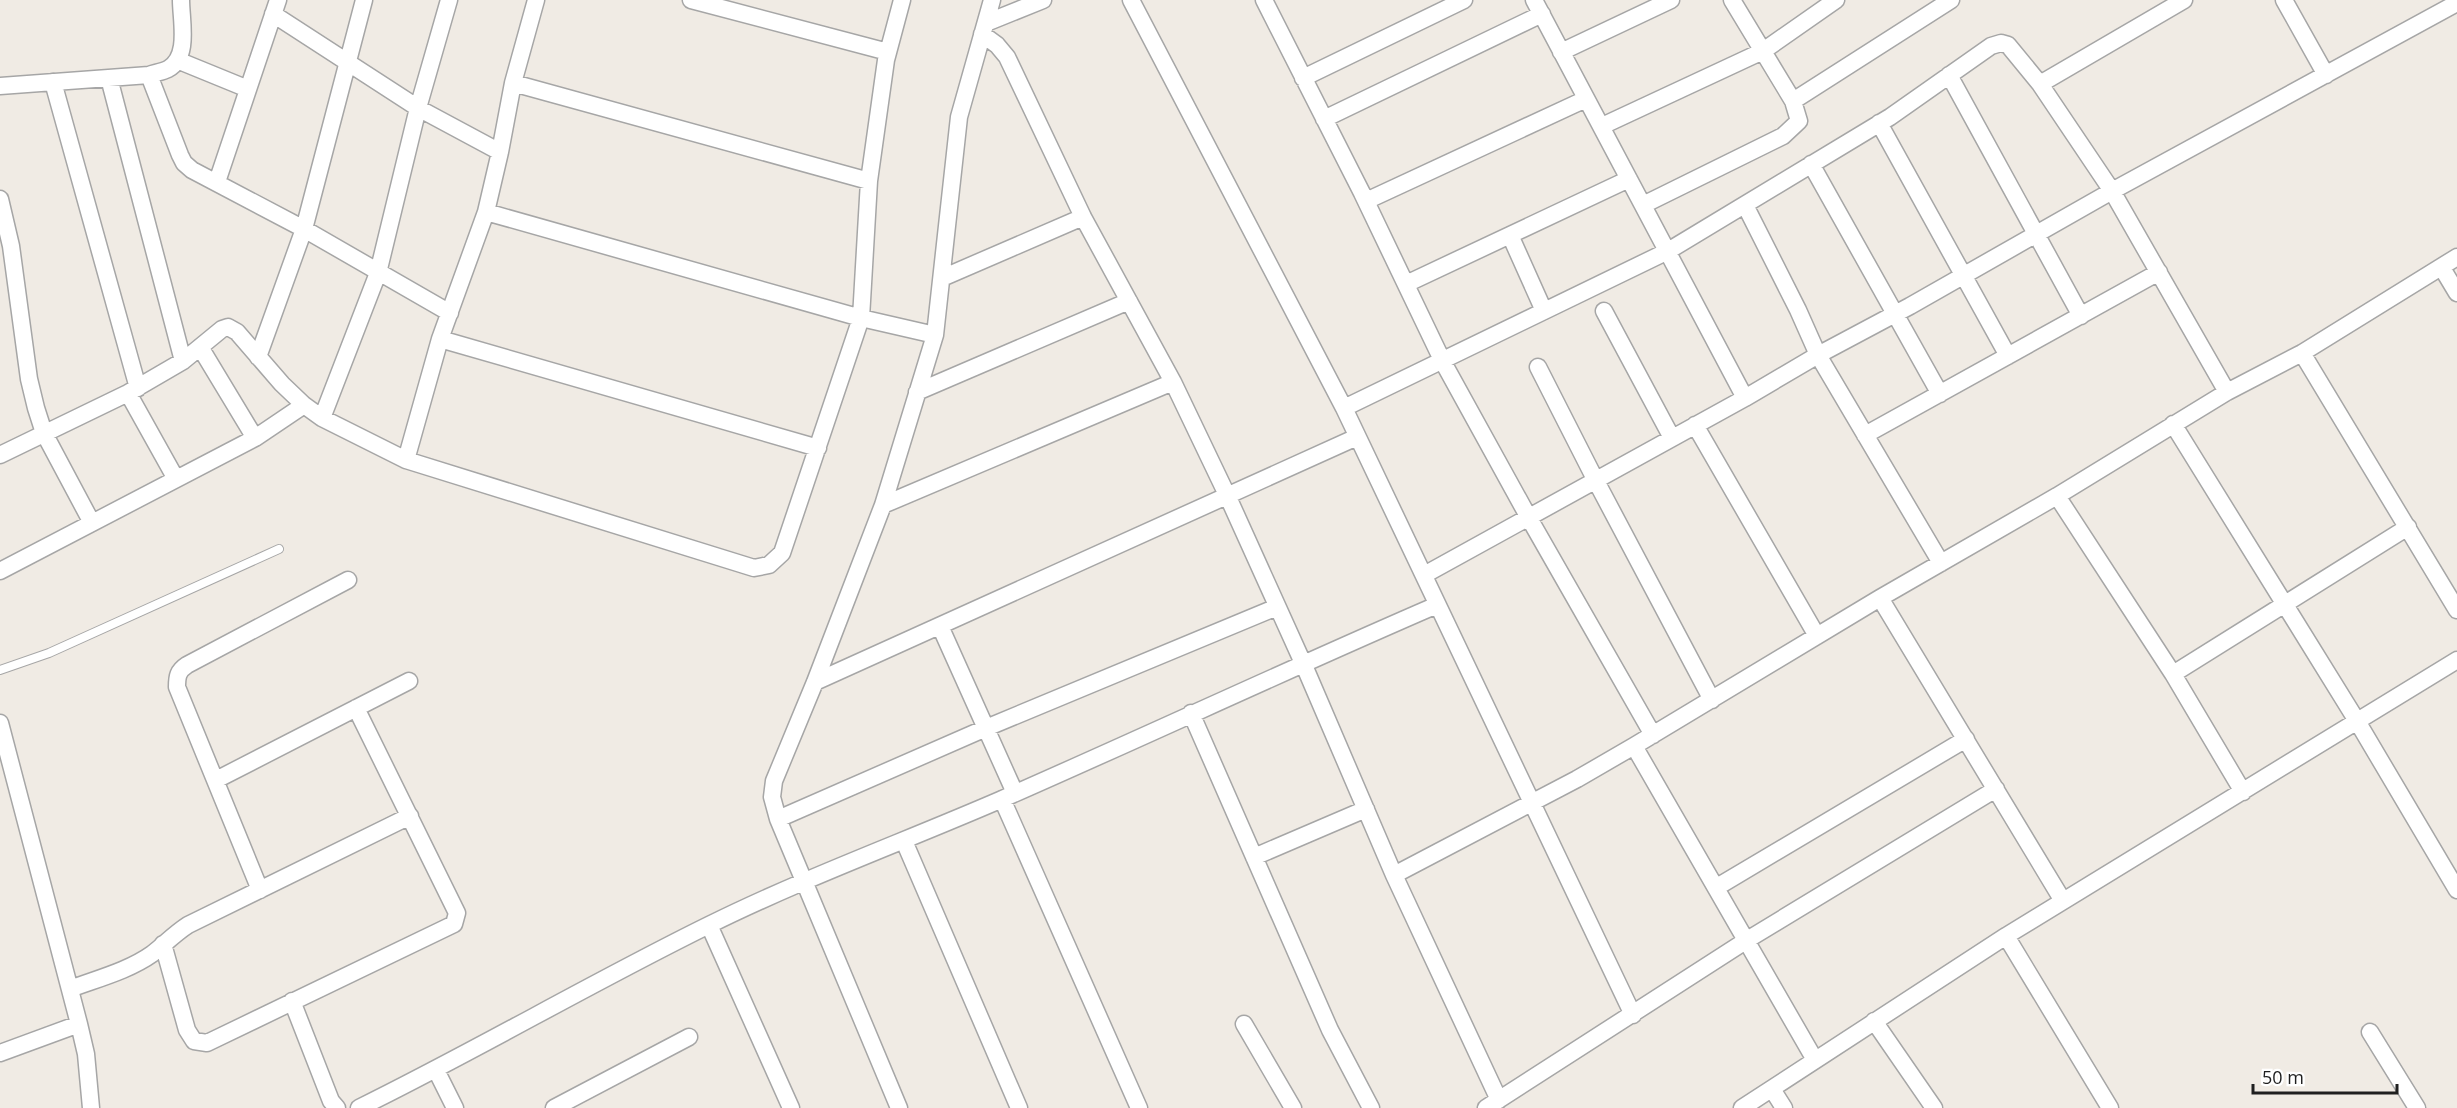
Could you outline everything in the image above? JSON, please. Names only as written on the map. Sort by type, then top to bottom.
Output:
[{"type":"street","points":[[0,86],[149,75],[168,69],[177,60],[182,49],[181,0]]},
{"type":"street","points":[[258,357],[304,229],[364,0]]},
{"type":"street","points":[[322,418],[378,273],[418,108],[449,0]]},
{"type":"street","points":[[406,460],[440,339],[486,212],[513,83],[536,0]]},
{"type":"street","points":[[691,0],[888,52]]},
{"type":"street","points":[[0,454],[133,390],[183,361],[222,329],[228,327],[237,332],[304,405],[322,418],[406,460],[754,568],[769,565],[782,553],[861,318],[869,181],[888,52],[902,0]]},
{"type":"street","points":[[899,1108],[778,819],[772,797],[774,781],[883,505],[935,336],[959,117],[992,0]]},
{"type":"street","points":[[984,29],[1043,0]]},
{"type":"street","points":[[1131,0],[1344,408],[1633,1014]]},
{"type":"street","points":[[1264,0],[1366,201],[1443,362],[1653,735]]},
{"type":"street","points":[[1303,78],[1464,0]]},
{"type":"street","points":[[1561,52],[1671,0]]},
{"type":"street","points":[[1643,205],[1783,136],[1799,121],[1793,100],[1732,0]]},
{"type":"street","points":[[1602,126],[1763,51],[1836,0]]},
{"type":"street","points":[[1793,100],[1951,0]]},
{"type":"street","points":[[2040,84],[2184,0]]},
{"type":"street","points":[[2284,0],[2326,75]]},
{"type":"street","points":[[1424,575],[1964,276],[2112,191],[2457,3]]},
{"type":"street","points":[[217,182],[276,7],[347,62],[418,108],[500,152]]},
{"type":"street","points":[[1324,119],[1538,7],[1745,398]]},
{"type":"street","points":[[984,29],[1007,57],[1083,217],[1173,382],[1303,663],[1493,1104],[1747,940],[1996,789]]},
{"type":"street","points":[[1344,408],[1668,251],[1879,123],[1991,46],[2001,43],[2008,45],[2040,84],[2112,191],[2227,392]]},
{"type":"street","points":[[177,60],[248,89]]},
{"type":"street","points":[[149,75],[184,163],[192,170],[304,229],[450,313]]},
{"type":"street","points":[[1949,75],[2081,316]]},
{"type":"street","points":[[109,78],[183,361]]},
{"type":"street","points":[[53,82],[133,390],[176,479]]},
{"type":"street","points":[[513,83],[869,181]]},
{"type":"street","points":[[1366,201],[1586,99]]},
{"type":"street","points":[[1879,123],[2008,356]]},
{"type":"street","points":[[1812,164],[1940,394]]},
{"type":"street","points":[[1406,284],[1629,179]]},
{"type":"street","points":[[0,199],[6,248],[29,378],[44,433],[92,523]]},
{"type":"street","points":[[1745,205],[1818,355],[1941,563]]},
{"type":"street","points":[[486,212],[861,318],[935,336]]},
{"type":"street","points":[[942,278],[1083,217]]},
{"type":"street","points":[[1510,235],[1544,311]]},
{"type":"street","points":[[1394,874],[1533,803],[1653,735],[1880,598],[2057,496],[2227,392],[2302,353],[2457,257]]},
{"type":"street","points":[[2442,268],[2457,293]]},
{"type":"street","points":[[1865,435],[2158,273]]},
{"type":"street","points":[[918,392],[1129,301]]},
{"type":"street","points":[[1604,311],[1672,438]]},
{"type":"street","points":[[440,339],[818,448]]},
{"type":"street","points":[[200,347],[255,438]]},
{"type":"street","points":[[2302,353],[2457,610]]},
{"type":"street","points":[[1538,367],[1712,699]]},
{"type":"street","points":[[883,505],[1173,382]]},
{"type":"street","points":[[3,570],[255,438],[304,405]]},
{"type":"street","points":[[2173,424],[2283,605],[2357,721],[2457,890]]},
{"type":"street","points":[[1695,426],[1817,636]]},
{"type":"street","points":[[815,682],[1357,437]]},
{"type":"street","points":[[2057,496],[2173,674],[2243,792]]},
{"type":"street","points":[[2173,674],[2408,527]]},
{"type":"street","points":[[260,890],[177,687],[179,670],[348,580]]},
{"type":"street","points":[[1880,598],[2063,902]]},
{"type":"street","points":[[359,1108],[436,1070],[709,925],[805,881],[1008,796],[1437,605]]},
{"type":"street","points":[[778,819],[986,728],[1277,607]]},
{"type":"street","points":[[940,626],[986,728],[1008,796],[1139,1108]]},
{"type":"street","points":[[1743,1108],[2006,936],[2457,660]]},
{"type":"street","points":[[216,780],[409,681]]},
{"type":"street","points":[[157,949],[187,1030],[194,1041],[207,1043],[454,924],[457,913],[356,708]]},
{"type":"street","points":[[1191,713],[1330,1030],[1371,1108]]},
{"type":"street","points":[[0,723],[79,1024],[86,1054],[91,1108]]},
{"type":"street","points":[[1717,887],[1966,739]]},
{"type":"street","points":[[1634,746],[1815,1060]]},
{"type":"street","points":[[1254,857],[1366,809]]},
{"type":"street","points":[[70,989],[125,968],[157,949],[188,925],[410,816]]},
{"type":"street","points":[[904,841],[1019,1108]]},
{"type":"street","points":[[709,925],[791,1108]]},
{"type":"street","points":[[2006,936],[2110,1108]]},
{"type":"street","points":[[292,1001],[331,1101],[337,1108]]},
{"type":"street","points":[[1874,1021],[1934,1108]]},
{"type":"street","points":[[0,1053],[79,1024]]},
{"type":"street","points":[[1244,1024],[1293,1108]]},
{"type":"street","points":[[2370,1032],[2417,1108]]},
{"type":"street","points":[[554,1108],[689,1037]]},
{"type":"street","points":[[436,1070],[455,1108]]},
{"type":"street","points":[[1772,1089],[1784,1108]]},
{"type":"lane","points":[[0,670],[49,653],[279,549]]}]
